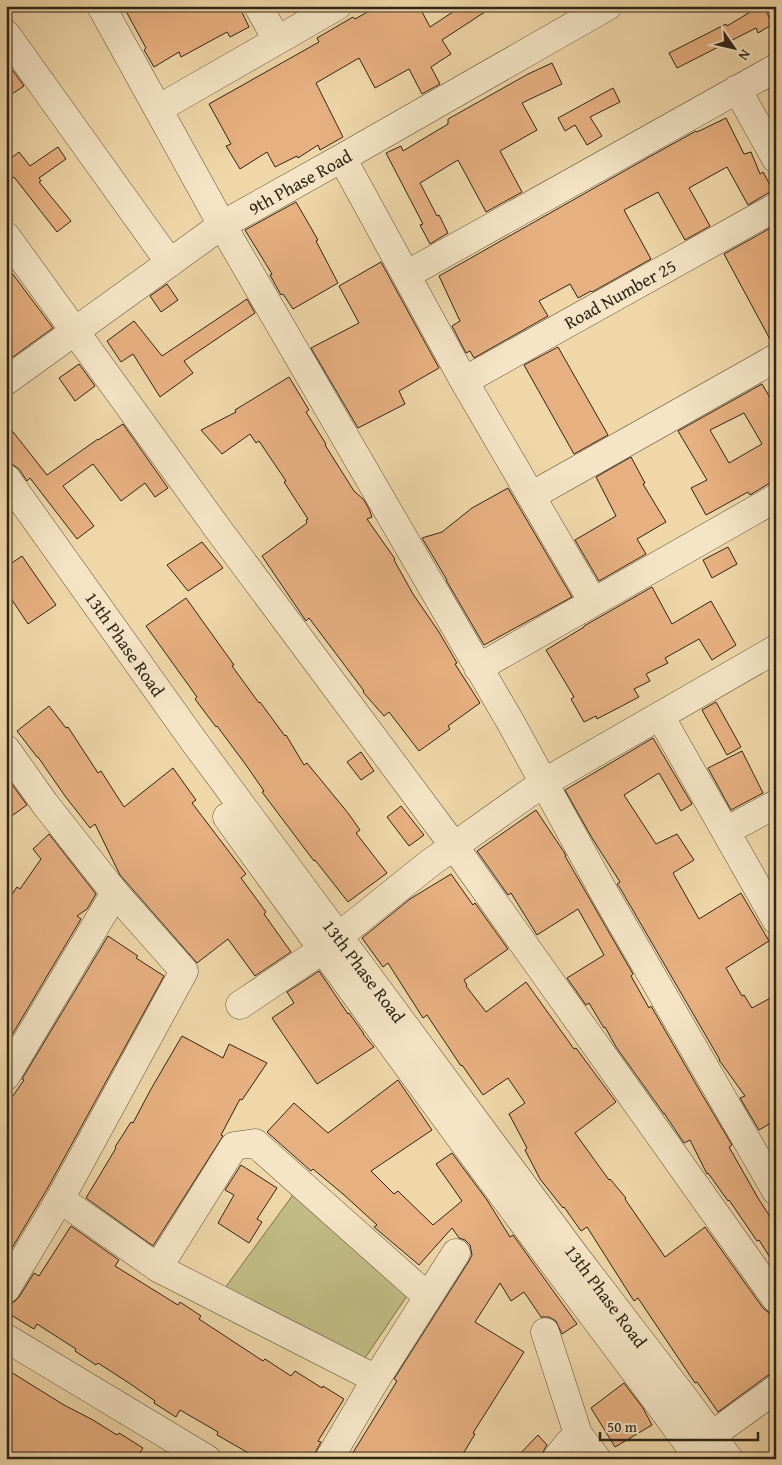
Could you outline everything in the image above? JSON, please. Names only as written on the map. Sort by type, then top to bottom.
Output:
[{"type":"street","points":[[101,6],[222,225],[544,782],[611,904],[776,1191]]},
{"type":"street","points":[[258,6],[277,40]]},
{"type":"street","points":[[158,109],[337,6]]},
{"type":"street","name":"9th Phase Road","points":[[6,382],[222,225],[608,6]]},
{"type":"street","points":[[6,34],[170,263]]},
{"type":"street","points":[[406,275],[776,68]]},
{"type":"street","points":[[737,89],[776,159]]},
{"type":"street","points":[[342,158],[464,381],[593,602]]},
{"type":"street","name":"Road Number 25","points":[[464,381],[776,207]]},
{"type":"street","points":[[6,236],[218,529],[454,846],[776,1299]]},
{"type":"street","points":[[531,496],[776,358]]},
{"type":"street","name":"13th Phase Road","points":[[6,478],[192,740],[282,877]]},
{"type":"street","points":[[478,668],[776,498]]},
{"type":"street","name":"13th Phase Road","points":[[6,508],[380,1010],[576,1258],[729,1459]]},
{"type":"street","points":[[240,1005],[330,943],[430,863],[544,782],[776,649]]},
{"type":"street","points":[[660,716],[776,920]]},
{"type":"street","points":[[6,750],[115,893],[184,971],[60,1199],[6,1289]]},
{"type":"street","points":[[726,831],[776,804]]},
{"type":"street","points":[[6,1076],[115,893]]},
{"type":"street","name":"13th Phase Road","points":[[380,1010],[508,1203],[652,1393],[699,1459]]},
{"type":"street","points":[[158,1268],[234,1146],[255,1143],[428,1297]]},
{"type":"street","points":[[60,1199],[158,1268],[376,1379]]},
{"type":"street","points":[[329,1459],[376,1379],[456,1253]]},
{"type":"street","points":[[545,1332],[578,1434],[597,1459]]},
{"type":"street","points":[[6,1338],[207,1459]]},
{"type":"street","points":[[712,1435],[776,1389]]},
{"type":"street","points":[[556,1459],[578,1434]]},
{"type":"shaded area","points":[[295,1192],[409,1293],[363,1361],[222,1292]]},
{"type":"building","points":[[139,6],[239,6],[249,27],[230,37],[227,32],[181,57],[179,52],[154,67],[127,13]]},
{"type":"building","points":[[378,6],[419,6],[430,27],[462,6],[494,6],[442,40],[451,54],[431,67],[440,84],[422,94],[409,69],[375,88],[359,58],[316,83],[343,137],[320,150],[318,145],[298,158],[297,156],[275,167],[267,152],[240,169],[226,146],[231,144],[209,104],[319,42],[317,38],[353,17],[355,19]]},
{"type":"building","points":[[763,6],[773,24],[758,33],[756,28],[677,68],[669,53],[726,24],[727,26]]},
{"type":"building","points":[[6,61],[24,86],[6,98]]},
{"type":"building","points":[[552,63],[562,84],[522,103],[537,130],[500,151],[522,192],[486,212],[458,160],[420,183],[448,233],[430,244],[420,225],[423,224],[386,153],[401,146],[403,151],[448,124],[448,119],[528,74]]},
{"type":"building","points":[[613,88],[620,102],[590,117],[602,136],[587,145],[575,125],[565,131],[558,118]]},
{"type":"building","points":[[726,118],[744,154],[751,152],[760,174],[763,172],[774,192],[768,193],[748,205],[727,167],[689,188],[710,226],[685,240],[658,192],[624,210],[651,259],[578,298],[570,284],[539,301],[548,316],[474,358],[470,351],[466,353],[452,326],[460,321],[439,276],[696,131]]},
{"type":"building","points":[[58,147],[66,159],[39,178],[41,181],[39,182],[71,221],[57,232],[14,177],[6,183],[6,162],[19,152],[30,166]]},
{"type":"building","points":[[296,202],[318,240],[316,241],[338,283],[293,309],[283,294],[281,295],[270,275],[272,274],[245,230]]},
{"type":"building","points":[[776,225],[776,342],[772,343],[724,254]]},
{"type":"building","points":[[381,262],[439,368],[399,391],[405,404],[358,428],[311,348],[359,323],[339,286]]},
{"type":"building","points":[[6,265],[53,328],[6,362]]},
{"type":"building","points":[[167,284],[178,300],[161,312],[150,296]]},
{"type":"building","points":[[247,299],[255,313],[184,361],[193,373],[160,397],[133,354],[121,362],[107,341],[134,321],[162,356]]},
{"type":"building","points":[[558,347],[608,435],[574,454],[524,365]]},
{"type":"building","points":[[79,364],[95,386],[75,401],[59,378]]},
{"type":"building","points":[[289,377],[309,410],[306,412],[325,445],[354,491],[364,500],[369,509],[372,517],[367,519],[395,559],[413,594],[439,632],[457,663],[455,664],[480,703],[448,726],[450,729],[419,751],[389,712],[384,716],[363,692],[309,618],[306,621],[262,556],[307,523],[306,520],[308,519],[284,482],[286,481],[259,441],[256,443],[250,434],[222,454],[201,430],[236,412],[235,410]]},
{"type":"building","points":[[762,384],[776,408],[776,482],[768,484],[750,495],[748,492],[706,515],[691,488],[707,480],[678,431]],"holes":[[[744,413],[762,444],[729,463],[710,430]]]},
{"type":"building","points":[[6,423],[47,475],[123,424],[168,488],[155,497],[145,483],[121,501],[93,464],[63,486],[94,526],[77,539],[30,478],[27,481],[19,469],[6,456]]},
{"type":"building","points":[[631,457],[645,483],[643,484],[666,522],[637,539],[646,554],[599,581],[575,540],[616,516],[596,477]]},
{"type":"building","points":[[508,488],[572,597],[484,645],[422,538],[442,532],[472,508]]},
{"type":"building","points":[[202,542],[223,568],[188,591],[167,565]]},
{"type":"building","points":[[728,547],[737,564],[712,578],[703,560]]},
{"type":"building","points":[[22,556],[56,605],[28,624],[6,591],[6,567]]},
{"type":"building","points":[[652,587],[672,624],[711,601],[736,645],[712,660],[699,639],[665,658],[668,663],[646,674],[650,681],[634,689],[639,697],[597,719],[596,716],[584,722],[571,699],[574,697],[546,650]]},
{"type":"building","points":[[186,598],[259,703],[286,735],[304,765],[307,763],[348,813],[360,830],[356,833],[387,873],[348,902],[314,861],[262,792],[264,791],[246,765],[195,699],[197,697],[146,626]]},
{"type":"building","points":[[716,702],[741,747],[727,755],[702,710]]},
{"type":"building","points":[[49,706],[66,728],[68,727],[98,773],[101,771],[124,807],[173,768],[196,800],[192,803],[246,874],[241,878],[266,912],[264,914],[291,952],[255,976],[228,939],[197,963],[120,875],[95,824],[90,828],[17,731]]},
{"type":"building","points":[[653,738],[692,804],[681,811],[659,773],[624,795],[656,844],[677,834],[694,860],[673,873],[699,919],[741,893],[769,941],[726,968],[742,996],[744,995],[752,1008],[776,995],[776,1120],[759,1130],[740,1098],[745,1096],[719,1060],[617,884],[620,882],[565,790]]},
{"type":"building","points":[[742,751],[763,793],[731,810],[708,768]]},
{"type":"building","points":[[361,752],[374,771],[361,780],[347,762]]},
{"type":"building","points":[[6,776],[27,805],[6,820]]},
{"type":"building","points":[[401,806],[424,835],[409,846],[387,817]]},
{"type":"building","points":[[536,810],[564,852],[633,974],[631,976],[649,1008],[651,1006],[732,1145],[729,1147],[776,1226],[776,1267],[759,1240],[757,1241],[729,1200],[707,1174],[690,1140],[684,1143],[616,1047],[589,1003],[586,1005],[567,978],[604,955],[578,909],[537,935],[511,893],[508,895],[477,851]]},
{"type":"building","points":[[49,834],[96,894],[87,909],[77,916],[81,919],[6,1045],[6,903],[17,887],[20,889],[41,859],[33,849]]},
{"type":"building","points":[[451,874],[473,905],[475,903],[508,949],[464,980],[466,986],[486,1012],[526,982],[574,1049],[576,1048],[616,1102],[575,1133],[609,1180],[626,1198],[665,1257],[705,1227],[763,1308],[776,1322],[776,1374],[767,1376],[718,1412],[697,1382],[695,1383],[638,1298],[634,1301],[587,1227],[581,1231],[564,1207],[540,1179],[525,1150],[527,1148],[509,1114],[525,1103],[508,1078],[483,1095],[427,1015],[423,1018],[388,963],[383,967],[362,938],[410,899]]},
{"type":"building","points":[[108,936],[138,956],[136,958],[164,976],[46,1191],[6,1258],[6,1106],[24,1080],[22,1079]]},
{"type":"building","points":[[319,971],[348,1014],[374,1047],[317,1084],[272,1018],[294,1003],[287,992]]},
{"type":"building","points":[[182,1036],[223,1058],[229,1044],[267,1063],[242,1100],[240,1099],[221,1135],[223,1136],[153,1246],[86,1198],[115,1147],[131,1122],[133,1123]]},
{"type":"building","points":[[398,1080],[432,1130],[371,1171],[394,1194],[398,1191],[433,1225],[462,1201],[436,1164],[452,1153],[487,1200],[510,1237],[513,1235],[577,1324],[562,1334],[556,1321],[549,1317],[541,1317],[524,1292],[511,1301],[500,1283],[475,1322],[524,1352],[473,1433],[475,1434],[460,1459],[349,1459],[397,1381],[394,1379],[469,1261],[472,1255],[470,1245],[465,1240],[459,1238],[452,1228],[419,1265],[374,1227],[377,1225],[343,1194],[313,1169],[311,1171],[267,1132],[294,1103],[328,1133]]},
{"type":"building","points":[[241,1165],[277,1188],[257,1219],[262,1222],[249,1243],[218,1223],[234,1195],[225,1190]]},
{"type":"building","points":[[71,1226],[119,1260],[115,1266],[178,1305],[180,1302],[201,1316],[199,1319],[263,1361],[265,1359],[291,1376],[295,1371],[344,1399],[318,1441],[321,1442],[313,1459],[259,1459],[217,1435],[218,1432],[180,1410],[176,1417],[154,1403],[155,1401],[129,1383],[98,1363],[96,1365],[75,1351],[76,1349],[37,1324],[34,1329],[6,1312],[6,1305],[14,1302],[19,1297],[34,1273],[39,1276]]},
{"type":"building","points":[[6,1369],[64,1405],[117,1435],[119,1433],[143,1448],[136,1459],[6,1459]]},
{"type":"building","points":[[624,1383],[643,1408],[652,1425],[615,1447],[591,1408]]},
{"type":"building","points":[[538,1435],[547,1445],[541,1459],[515,1459]]}]
